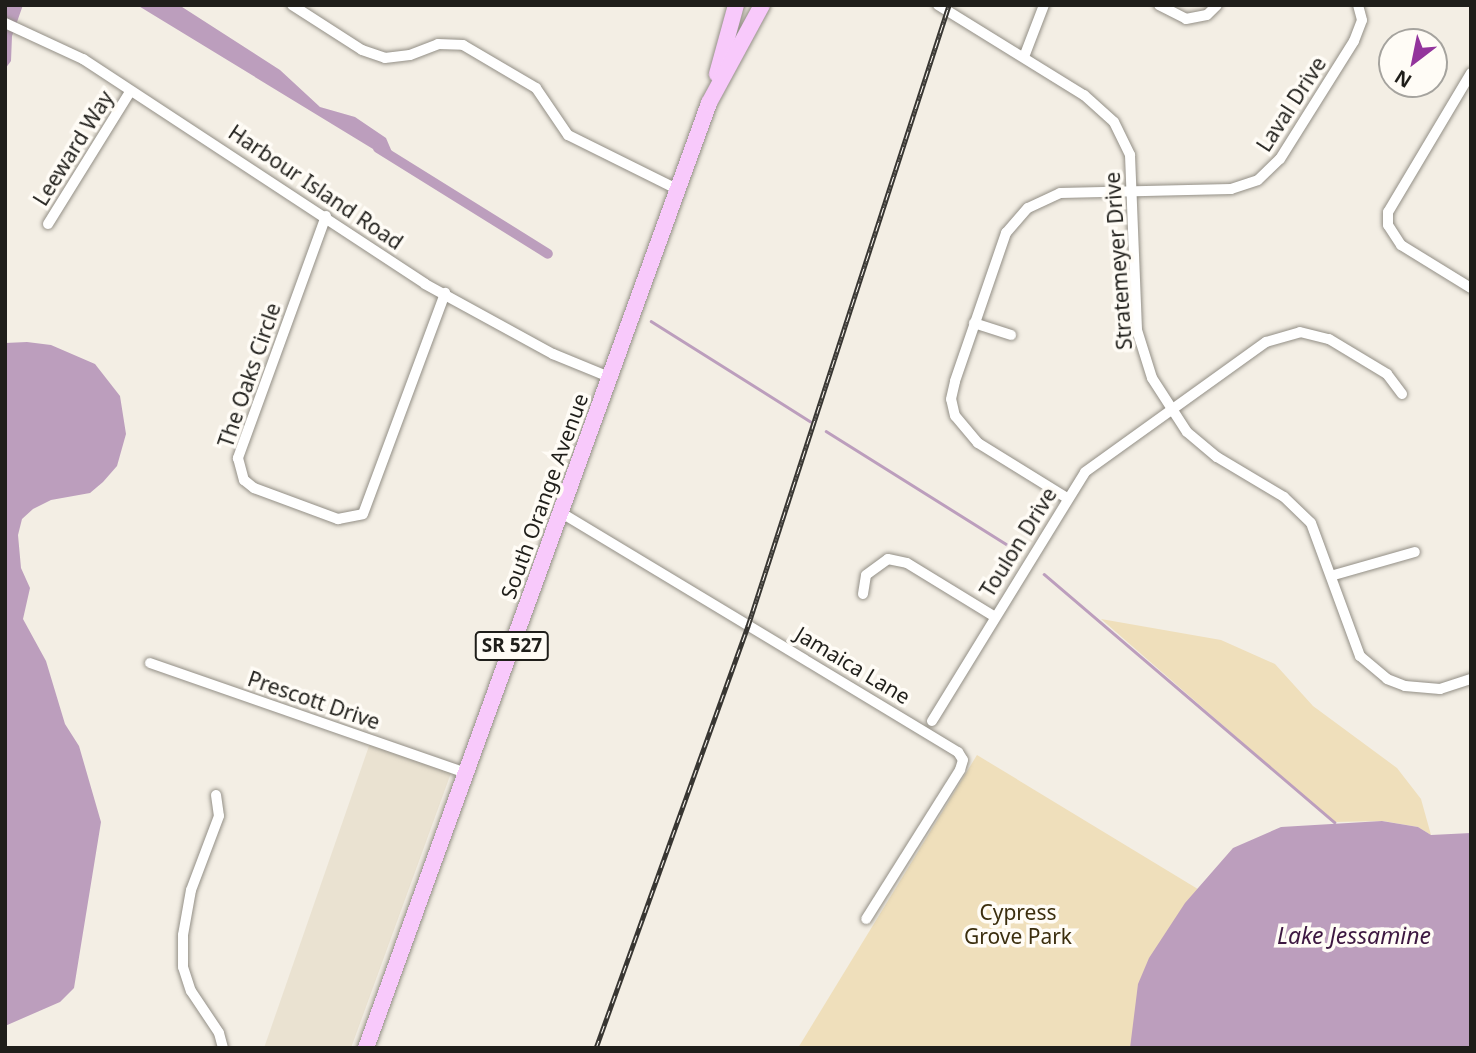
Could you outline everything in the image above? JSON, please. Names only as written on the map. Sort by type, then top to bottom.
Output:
[{"type":"main road","name":"SR 527","points":[[709,103],[738,5]]},
{"type":"main road","name":"South Orange Avenue","points":[[366,1048],[709,103],[760,9]]},
{"type":"street","points":[[292,5],[362,50],[385,58],[410,55],[438,44],[463,45],[536,88],[569,135],[677,189]]},
{"type":"street","points":[[738,5],[760,9]]},
{"type":"street","name":"Stratemeyer Drive","points":[[938,5],[1084,94],[1114,122],[1130,155],[1134,192],[1137,330],[1143,356],[1168,410],[1203,447],[1299,509],[1321,541],[1334,575],[1352,641],[1373,669],[1387,679],[1424,689],[1471,679]]},
{"type":"street","points":[[1024,57],[1044,5]]},
{"type":"street","points":[[1159,5],[1186,19],[1207,15],[1217,5]]},
{"type":"street","name":"Laval Drive","points":[[1067,498],[978,443],[955,416],[951,399],[1006,233],[1028,208],[1060,193],[1231,189],[1269,172],[1354,41],[1362,20],[1358,5]]},
{"type":"street","name":"Harbour Island Road","points":[[5,23],[83,59],[130,92],[445,293],[552,354],[609,377]]},
{"type":"street","points":[[1471,73],[1391,202],[1388,225],[1401,245],[1471,288]]},
{"type":"street","name":"Leeward Way","points":[[48,224],[130,92]]},
{"type":"street","name":"The Oaks Circle","points":[[326,216],[238,458],[244,480],[254,488],[338,519],[363,514],[445,293]]},
{"type":"street","points":[[974,323],[1011,335]]},
{"type":"street","name":"Toulon Drive","points":[[932,721],[1067,498],[1100,458],[1168,410],[1266,342],[1300,332],[1346,348],[1387,374],[1402,394]]},
{"type":"street","name":"Jamaica Lane","points":[[560,512],[958,752],[962,760],[960,770],[866,919]]},
{"type":"street","points":[[1334,575],[1415,552]]},
{"type":"street","points":[[863,594],[866,575],[888,559],[907,563],[995,617]]},
{"type":"street","name":"Prescott Drive","points":[[150,663],[466,774]]},
{"type":"street","points":[[216,795],[219,816],[191,890],[183,935],[183,967],[191,991],[219,1033],[223,1048]]},
{"type":"shaded area","points":[[370,743],[451,773],[351,1048],[264,1048]]},
{"type":"green space","points":[[1101,619],[1221,640],[1275,664],[1313,706],[1397,768],[1421,799],[1431,835],[1418,827],[1383,821],[1334,822]]},
{"type":"green space","name":"Cypress Grove Park","points":[[977,755],[1460,1048],[798,1048]]},
{"type":"water","points":[[6,5],[23,5],[12,36],[11,61],[5,69]]},
{"type":"water","points":[[137,5],[179,5],[280,70],[320,107],[355,117],[386,138],[392,152],[383,154],[373,149]]},
{"type":"water","points":[[5,343],[51,345],[95,364],[120,396],[126,434],[117,466],[103,482],[90,493],[51,500],[33,509],[22,519],[18,535],[21,568],[30,588],[23,619],[46,661],[65,724],[79,746],[101,822],[74,988],[60,1002],[5,1026]]},
{"type":"water","name":"Lake Jessamine","points":[[1382,821],[1418,827],[1431,835],[1471,833],[1471,1048],[1130,1048],[1138,984],[1149,958],[1185,903],[1233,848],[1281,827]]},
{"type":"waterway","points":[[378,148],[548,254]]},
{"type":"waterway","points":[[651,321],[810,421]]},
{"type":"waterway","points":[[826,431],[1016,550]]},
{"type":"waterway","points":[[1044,574],[1334,822]]},
{"type":"railway","points":[[596,1048],[748,626],[949,5]]}]
